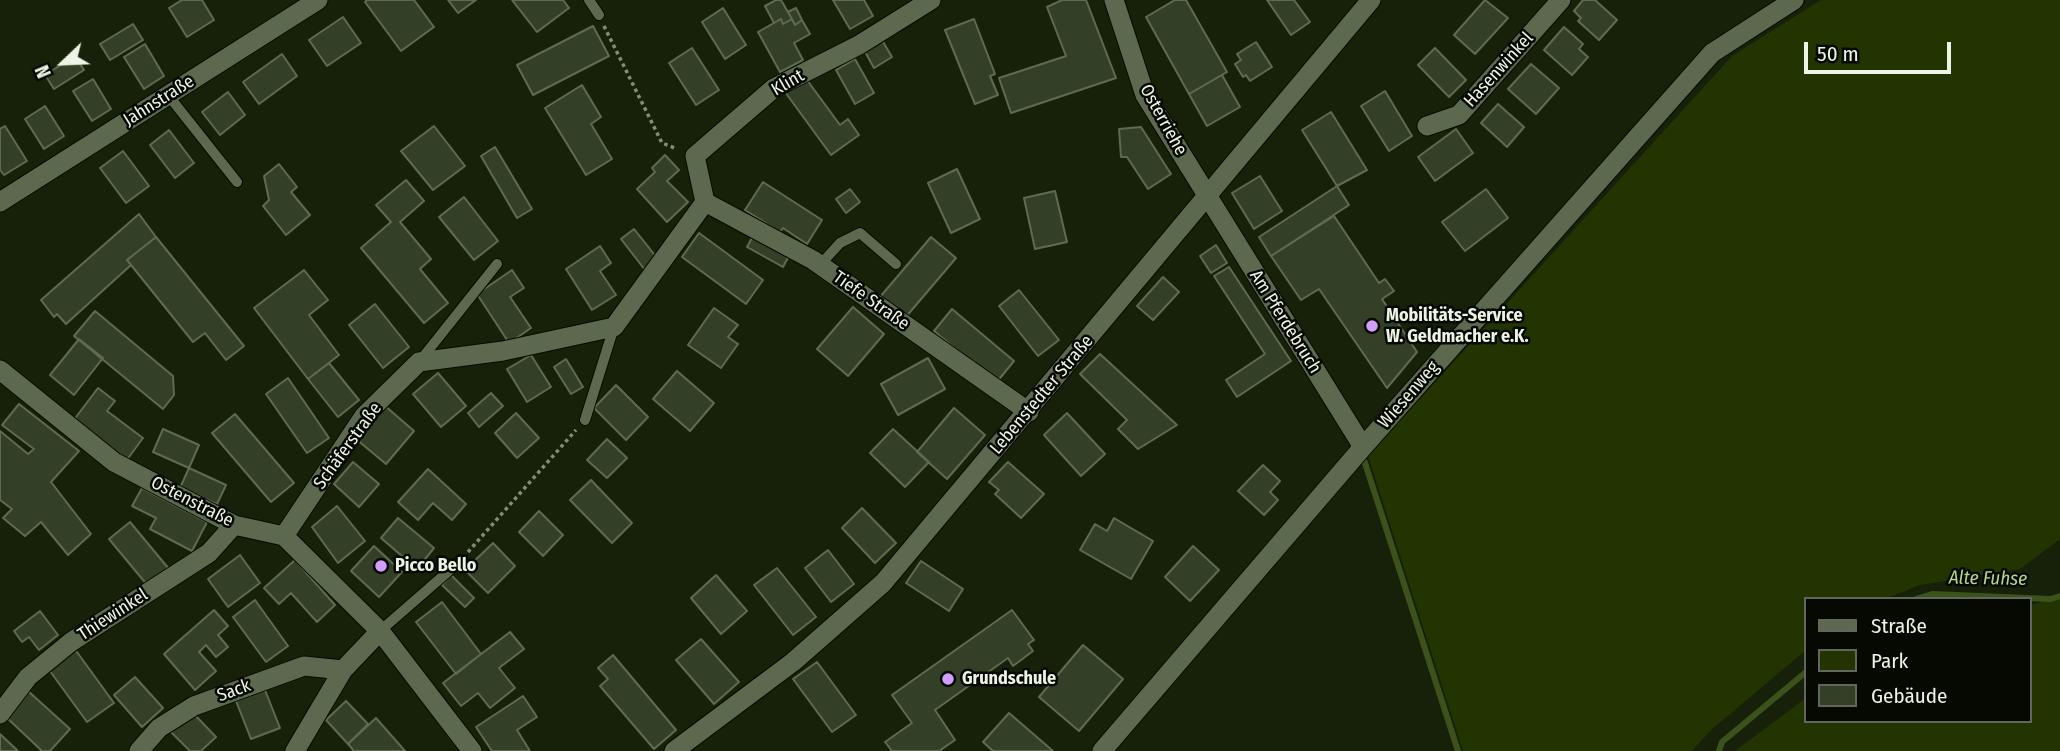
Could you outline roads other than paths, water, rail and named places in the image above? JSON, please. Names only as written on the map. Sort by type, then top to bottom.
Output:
[{"type":"street","name":"Jahnstraße","points":[[0,202],[318,0]]},
{"type":"street","name":"Klint","points":[[705,202],[695,156],[774,88],[859,45],[931,0]]},
{"type":"street","name":"Osterriehe","points":[[1114,0],[1145,95],[1208,197]]},
{"type":"street","name":"Lebenstedter Straße","points":[[674,751],[793,662],[883,583],[1029,412],[1371,0]]},
{"type":"street","name":"Hasenwinkel","points":[[1427,126],[1459,115],[1561,0]]},
{"type":"street","name":"Wiesenweg","points":[[1102,751],[1363,447],[1712,53],[1794,0]]},
{"type":"street","name":"Am Pferdebruch","points":[[1208,197],[1363,447]]},
{"type":"street","name":"Tiefe Straße","points":[[705,202],[820,265],[1029,412]]},
{"type":"street","points":[[419,362],[503,351],[614,327],[705,202]]},
{"type":"street","name":"Schäferstraße","points":[[284,536],[364,416],[419,362]]},
{"type":"street","name":"Ostenstraße","points":[[0,370],[114,462],[234,525],[284,536]]},
{"type":"street","name":"Thiewinkel","points":[[0,714],[29,677],[71,642],[209,553],[234,525]]},
{"type":"street","points":[[284,536],[380,631],[472,751]]},
{"type":"street","points":[[295,751],[343,670],[380,631]]},
{"type":"street","name":"Sack","points":[[139,751],[159,728],[194,706],[304,666],[343,670]]},
{"type":"lane","points":[[589,0],[599,15]]},
{"type":"lane","points":[[168,95],[237,182]]},
{"type":"lane","points":[[820,265],[840,243],[860,233],[897,264]]},
{"type":"lane","name":"Schäferstraße","points":[[419,362],[497,264]]},
{"type":"lane","points":[[585,420],[614,327]]},
{"type":"lane","points":[[380,631],[458,563]]},
{"type":"waterway","points":[[1364,460],[1458,751]]},
{"type":"waterway","name":"Alte Fuhse","points":[[1922,597],[1932,594],[2003,597]]},
{"type":"waterway","name":"Alte Fuhse","points":[[2032,598],[2051,599],[2060,596]]},
{"type":"waterway","name":"Alte Fuhse","points":[[1719,751],[1722,742],[1804,674]]},
{"type":"place","name":"Mobilitäts-Service W. Geldmacher e.K.","points":[[1372,326]]},
{"type":"place","name":"Picco Bello","points":[[381,566]]},
{"type":"place","name":"Grundschule","points":[[948,679]]}]
